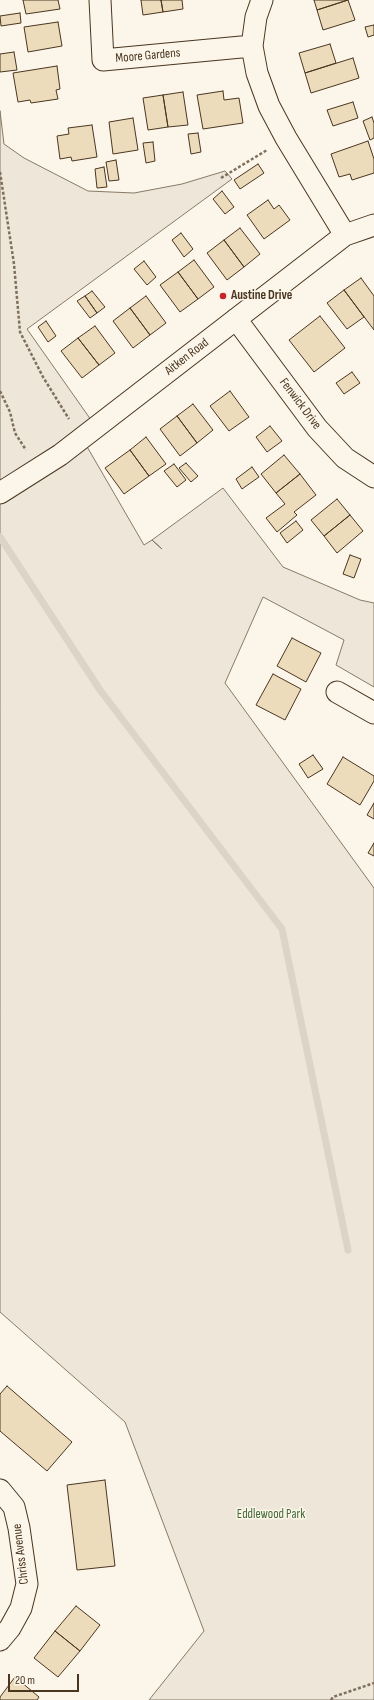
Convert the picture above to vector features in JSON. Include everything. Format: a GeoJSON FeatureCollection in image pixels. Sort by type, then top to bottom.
{"type":"FeatureCollection","features":[{"type":"Feature","properties":{"kind":"street","name":"Moore Gardens"},"geometry":{"type":"LineString","coordinates":[[100,0],[103,60],[252,46]]}},
{"type":"Feature","properties":{"kind":"street"},"geometry":{"type":"LineString","coordinates":[[262,0],[256,17],[252,46],[260,80],[269,106],[286,138],[345,235]]}},
{"type":"Feature","properties":{"kind":"street","name":"Aitken Road"},"geometry":{"type":"LineString","coordinates":[[0,493],[60,455],[345,235],[374,224]]}},
{"type":"Feature","properties":{"kind":"street","name":"Fenwick Drive"},"geometry":{"type":"LineString","coordinates":[[236,319],[317,428],[345,458],[374,477]]}},
{"type":"Feature","properties":{"kind":"street"},"geometry":{"type":"LineString","coordinates":[[337,692],[374,713]]}},
{"type":"Feature","properties":{"kind":"street","name":"Chriss Avenue"},"geometry":{"type":"LineString","coordinates":[[0,1490],[14,1507],[20,1528],[27,1584],[21,1608],[10,1628],[0,1640]]}},
{"type":"Feature","properties":{"kind":"path"},"geometry":{"type":"LineString","coordinates":[[221,178],[286,138]]}},
{"type":"Feature","properties":{"kind":"path"},"geometry":{"type":"LineString","coordinates":[[0,172],[14,264],[20,332],[43,377],[82,438]]}},
{"type":"Feature","properties":{"kind":"path"},"geometry":{"type":"LineString","coordinates":[[0,391],[10,412],[15,433],[24,446],[35,471]]}},
{"type":"Feature","properties":{"kind":"path"},"geometry":{"type":"LineString","coordinates":[[331,1700],[333,1697],[374,1683]]}},
{"type":"Feature","properties":{"kind":"green space","name":"Eddlewood Park"},"geometry":{"type":"Polygon","coordinates":[[[0,111],[4,144],[24,158],[88,191],[134,193],[182,184],[225,171],[232,179],[27,329],[96,427],[82,438],[144,545],[223,488],[283,567],[360,600],[374,603],[374,687],[336,665],[344,640],[263,597],[225,683],[374,888],[374,1700],[149,1700],[204,1631],[125,1422],[0,1312],[0,111]]]}},
{"type":"Feature","properties":{"kind":"building"},"geometry":{"type":"Polygon","coordinates":[[[23,0],[58,0],[60,9],[26,14],[23,0]]]}},
{"type":"Feature","properties":{"kind":"building"},"geometry":{"type":"Polygon","coordinates":[[[141,0],[161,0],[163,12],[143,15],[141,0]]]}},
{"type":"Feature","properties":{"kind":"building"},"geometry":{"type":"Polygon","coordinates":[[[161,0],[182,0],[183,9],[163,12],[161,0]]]}},
{"type":"Feature","properties":{"kind":"building"},"geometry":{"type":"Polygon","coordinates":[[[314,0],[348,0],[317,10],[314,0]]]}},
{"type":"Feature","properties":{"kind":"building"},"geometry":{"type":"Polygon","coordinates":[[[348,0],[355,20],[323,30],[317,10],[348,0]]]}},
{"type":"Feature","properties":{"kind":"building"},"geometry":{"type":"Polygon","coordinates":[[[20,13],[21,23],[1,26],[0,16],[20,13]]]}},
{"type":"Feature","properties":{"kind":"building"},"geometry":{"type":"Polygon","coordinates":[[[58,22],[62,46],[28,52],[24,27],[58,22]]]}},
{"type":"Feature","properties":{"kind":"building"},"geometry":{"type":"Polygon","coordinates":[[[374,25],[374,35],[368,37],[365,27],[374,25]]]}},
{"type":"Feature","properties":{"kind":"building"},"geometry":{"type":"Polygon","coordinates":[[[330,44],[336,63],[305,73],[299,53],[330,44]]]}},
{"type":"Feature","properties":{"kind":"building"},"geometry":{"type":"Polygon","coordinates":[[[14,52],[17,70],[0,72],[0,54],[14,52]]]}},
{"type":"Feature","properties":{"kind":"building"},"geometry":{"type":"Polygon","coordinates":[[[353,58],[359,78],[311,93],[305,73],[353,58]]]}},
{"type":"Feature","properties":{"kind":"building"},"geometry":{"type":"Polygon","coordinates":[[[57,66],[60,89],[56,90],[58,99],[31,103],[30,100],[18,102],[13,73],[57,66]]]}},
{"type":"Feature","properties":{"kind":"building"},"geometry":{"type":"Polygon","coordinates":[[[223,91],[224,100],[239,98],[243,123],[203,129],[197,95],[223,91]]]}},
{"type":"Feature","properties":{"kind":"building"},"geometry":{"type":"Polygon","coordinates":[[[183,92],[188,125],[168,127],[163,95],[183,92]]]}},
{"type":"Feature","properties":{"kind":"building"},"geometry":{"type":"Polygon","coordinates":[[[163,95],[168,127],[148,130],[143,98],[163,95]]]}},
{"type":"Feature","properties":{"kind":"building"},"geometry":{"type":"Polygon","coordinates":[[[353,102],[358,118],[333,126],[327,110],[353,102]]]}},
{"type":"Feature","properties":{"kind":"building"},"geometry":{"type":"Polygon","coordinates":[[[372,117],[374,123],[374,138],[370,140],[363,121],[372,117]]]}},
{"type":"Feature","properties":{"kind":"building"},"geometry":{"type":"Polygon","coordinates":[[[133,118],[138,150],[113,154],[109,122],[133,118]]]}},
{"type":"Feature","properties":{"kind":"building"},"geometry":{"type":"Polygon","coordinates":[[[92,125],[97,157],[72,161],[71,157],[60,159],[57,136],[69,134],[68,128],[92,125]]]}},
{"type":"Feature","properties":{"kind":"building"},"geometry":{"type":"Polygon","coordinates":[[[198,133],[201,152],[191,154],[188,134],[198,133]]]}},
{"type":"Feature","properties":{"kind":"building"},"geometry":{"type":"Polygon","coordinates":[[[368,141],[374,159],[374,173],[352,180],[350,174],[339,177],[331,154],[368,141]]]}},
{"type":"Feature","properties":{"kind":"building"},"geometry":{"type":"Polygon","coordinates":[[[153,142],[155,161],[146,163],[143,143],[153,142]]]}},
{"type":"Feature","properties":{"kind":"building"},"geometry":{"type":"Polygon","coordinates":[[[116,160],[119,180],[109,181],[106,162],[116,160]]]}},
{"type":"Feature","properties":{"kind":"building"},"geometry":{"type":"Polygon","coordinates":[[[258,164],[264,173],[240,189],[234,180],[258,164]]]}},
{"type":"Feature","properties":{"kind":"building"},"geometry":{"type":"Polygon","coordinates":[[[104,167],[107,187],[97,188],[95,169],[104,167]]]}},
{"type":"Feature","properties":{"kind":"building"},"geometry":{"type":"Polygon","coordinates":[[[222,191],[234,207],[225,214],[213,199],[222,191]]]}},
{"type":"Feature","properties":{"kind":"building"},"geometry":{"type":"Polygon","coordinates":[[[268,200],[274,209],[279,205],[290,220],[264,239],[247,215],[268,200]]]}},
{"type":"Feature","properties":{"kind":"building"},"geometry":{"type":"Polygon","coordinates":[[[240,228],[260,254],[244,267],[224,240],[240,228]]]}},
{"type":"Feature","properties":{"kind":"building"},"geometry":{"type":"Polygon","coordinates":[[[181,233],[193,249],[184,257],[172,240],[181,233]]]}},
{"type":"Feature","properties":{"kind":"building"},"geometry":{"type":"Polygon","coordinates":[[[224,240],[244,267],[227,280],[207,253],[224,240]]]}},
{"type":"Feature","properties":{"kind":"building"},"geometry":{"type":"Polygon","coordinates":[[[194,260],[214,287],[198,299],[178,272],[194,260]]]}},
{"type":"Feature","properties":{"kind":"building"},"geometry":{"type":"Polygon","coordinates":[[[144,261],[156,277],[147,285],[134,269],[144,261]]]}},
{"type":"Feature","properties":{"kind":"building"},"geometry":{"type":"Polygon","coordinates":[[[178,272],[198,299],[180,312],[160,285],[178,272]]]}},
{"type":"Feature","properties":{"kind":"building"},"geometry":{"type":"Polygon","coordinates":[[[361,278],[374,296],[374,330],[344,290],[361,278]]]}},
{"type":"Feature","properties":{"kind":"building"},"geometry":{"type":"Polygon","coordinates":[[[344,290],[364,317],[347,329],[327,303],[344,290]]]}},
{"type":"Feature","properties":{"kind":"building"},"geometry":{"type":"Polygon","coordinates":[[[92,291],[105,307],[97,313],[85,296],[92,291]]]}},
{"type":"Feature","properties":{"kind":"building"},"geometry":{"type":"Polygon","coordinates":[[[85,296],[97,313],[90,318],[77,301],[85,296]]]}},
{"type":"Feature","properties":{"kind":"building"},"geometry":{"type":"Polygon","coordinates":[[[146,296],[166,323],[150,335],[130,308],[146,296]]]}},
{"type":"Feature","properties":{"kind":"building"},"geometry":{"type":"Polygon","coordinates":[[[130,308],[150,335],[133,348],[113,321],[130,308]]]}},
{"type":"Feature","properties":{"kind":"building"},"geometry":{"type":"Polygon","coordinates":[[[320,316],[345,348],[314,372],[289,340],[320,316]]]}},
{"type":"Feature","properties":{"kind":"building"},"geometry":{"type":"Polygon","coordinates":[[[46,321],[56,336],[48,342],[38,327],[46,321]]]}},
{"type":"Feature","properties":{"kind":"building"},"geometry":{"type":"Polygon","coordinates":[[[95,326],[115,353],[99,365],[78,338],[95,326]]]}},
{"type":"Feature","properties":{"kind":"building"},"geometry":{"type":"Polygon","coordinates":[[[78,338],[99,365],[82,378],[61,351],[78,338]]]}},
{"type":"Feature","properties":{"kind":"building"},"geometry":{"type":"Polygon","coordinates":[[[352,372],[360,383],[344,394],[336,383],[352,372]]]}},
{"type":"Feature","properties":{"kind":"building"},"geometry":{"type":"Polygon","coordinates":[[[230,391],[249,417],[229,431],[210,406],[230,391]]]}},
{"type":"Feature","properties":{"kind":"building"},"geometry":{"type":"Polygon","coordinates":[[[193,404],[213,430],[197,443],[177,416],[193,404]]]}},
{"type":"Feature","properties":{"kind":"building"},"geometry":{"type":"Polygon","coordinates":[[[177,416],[197,443],[180,456],[160,429],[177,416]]]}},
{"type":"Feature","properties":{"kind":"building"},"geometry":{"type":"Polygon","coordinates":[[[270,426],[282,441],[267,452],[256,437],[270,426]]]}},
{"type":"Feature","properties":{"kind":"building"},"geometry":{"type":"Polygon","coordinates":[[[146,437],[166,464],[149,476],[130,450],[146,437]]]}},
{"type":"Feature","properties":{"kind":"building"},"geometry":{"type":"Polygon","coordinates":[[[130,450],[149,476],[124,494],[105,468],[130,450]]]}},
{"type":"Feature","properties":{"kind":"building"},"geometry":{"type":"Polygon","coordinates":[[[284,455],[300,474],[276,493],[261,474],[284,455]]]}},
{"type":"Feature","properties":{"kind":"building"},"geometry":{"type":"Polygon","coordinates":[[[186,463],[198,476],[191,482],[179,468],[186,463]]]}},
{"type":"Feature","properties":{"kind":"building"},"geometry":{"type":"Polygon","coordinates":[[[174,464],[186,480],[177,487],[164,471],[174,464]]]}},
{"type":"Feature","properties":{"kind":"building"},"geometry":{"type":"Polygon","coordinates":[[[252,467],[259,477],[242,489],[236,479],[252,467]]]}},
{"type":"Feature","properties":{"kind":"building"},"geometry":{"type":"Polygon","coordinates":[[[300,474],[316,495],[294,512],[297,515],[277,532],[266,518],[285,504],[276,493],[300,474]]]}},
{"type":"Feature","properties":{"kind":"building"},"geometry":{"type":"Polygon","coordinates":[[[337,499],[350,515],[324,536],[311,520],[337,499]]]}},
{"type":"Feature","properties":{"kind":"building"},"geometry":{"type":"Polygon","coordinates":[[[350,515],[363,531],[337,553],[324,536],[350,515]]]}},
{"type":"Feature","properties":{"kind":"building"},"geometry":{"type":"Polygon","coordinates":[[[296,521],[303,530],[287,543],[280,533],[296,521]]]}},
{"type":"Feature","properties":{"kind":"building"},"geometry":{"type":"Polygon","coordinates":[[[350,555],[361,559],[354,578],[343,574],[350,555]]]}},
{"type":"Feature","properties":{"kind":"building"},"geometry":{"type":"Polygon","coordinates":[[[292,638],[321,653],[306,682],[277,666],[292,638]]]}},
{"type":"Feature","properties":{"kind":"building"},"geometry":{"type":"Polygon","coordinates":[[[273,674],[301,689],[285,720],[256,705],[273,674]]]}},
{"type":"Feature","properties":{"kind":"building"},"geometry":{"type":"Polygon","coordinates":[[[313,755],[323,769],[308,778],[299,764],[313,755]]]}},
{"type":"Feature","properties":{"kind":"building"},"geometry":{"type":"Polygon","coordinates":[[[343,757],[374,776],[374,781],[360,805],[327,784],[343,757]]]}},
{"type":"Feature","properties":{"kind":"building"},"geometry":{"type":"Polygon","coordinates":[[[374,803],[374,819],[367,815],[374,803]]]}},
{"type":"Feature","properties":{"kind":"building"},"geometry":{"type":"Polygon","coordinates":[[[374,843],[374,856],[368,853],[374,843]]]}},
{"type":"Feature","properties":{"kind":"building"},"geometry":{"type":"Polygon","coordinates":[[[7,1386],[72,1442],[47,1471],[0,1431],[0,1394],[7,1386]]]}},
{"type":"Feature","properties":{"kind":"building"},"geometry":{"type":"Polygon","coordinates":[[[105,1480],[115,1566],[77,1570],[67,1485],[105,1480]]]}},
{"type":"Feature","properties":{"kind":"building"},"geometry":{"type":"Polygon","coordinates":[[[76,1606],[100,1625],[80,1651],[55,1631],[76,1606]]]}},
{"type":"Feature","properties":{"kind":"building"},"geometry":{"type":"Polygon","coordinates":[[[55,1631],[80,1651],[58,1677],[34,1658],[55,1631]]]}},
{"type":"Feature","properties":{"kind":"building"},"geometry":{"type":"Polygon","coordinates":[[[15,1677],[39,1697],[37,1700],[0,1700],[0,1697],[15,1677]]]}},
{"type":"Feature","properties":{"kind":"waterway"},"geometry":{"type":"LineString","coordinates":[[0,537],[100,690],[282,929],[348,1250]]}},
{"type":"Feature","properties":{"kind":"place","name":"Austine Drive"},"geometry":{"type":"Point","coordinates":[223,296]}}]}
